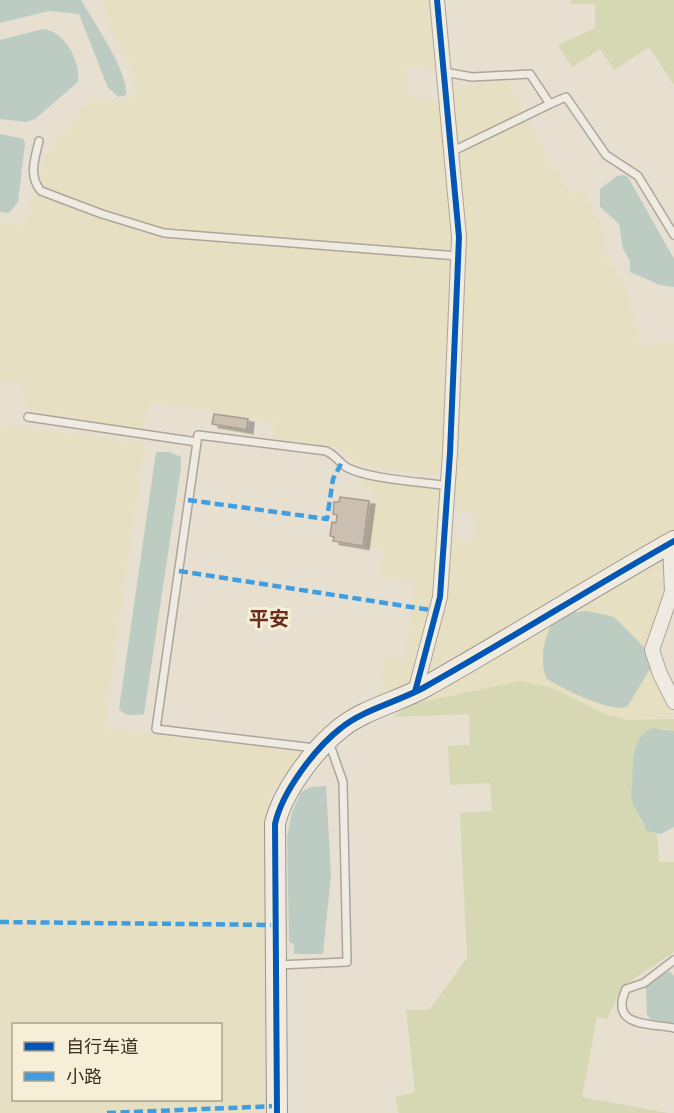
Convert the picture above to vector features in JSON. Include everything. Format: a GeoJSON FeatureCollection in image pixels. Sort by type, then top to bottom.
{"type":"FeatureCollection","features":[{"type":"Feature","properties":{"kind":"street"},"geometry":{"type":"LineString","coordinates":[[415,692],[440,597],[448,486],[458,256],[437,0]]}},
{"type":"Feature","properties":{"kind":"street"},"geometry":{"type":"LineString","coordinates":[[277,1113],[274,824],[284,796],[325,745],[346,724],[415,692],[672,542]]}},
{"type":"Feature","properties":{"kind":"street"},"geometry":{"type":"LineString","coordinates":[[672,542],[672,592],[652,650],[660,674],[674,702]]}},
{"type":"Feature","properties":{"kind":"lane"},"geometry":{"type":"LineString","coordinates":[[444,72],[472,77],[530,74],[550,104]]}},
{"type":"Feature","properties":{"kind":"lane"},"geometry":{"type":"LineString","coordinates":[[451,152],[566,97],[606,156],[638,176],[674,235]]}},
{"type":"Feature","properties":{"kind":"lane"},"geometry":{"type":"LineString","coordinates":[[39,141],[33,171],[34,182],[41,191],[156,231],[458,256]]}},
{"type":"Feature","properties":{"kind":"lane"},"geometry":{"type":"LineString","coordinates":[[27,417],[197,442]]}},
{"type":"Feature","properties":{"kind":"lane"},"geometry":{"type":"LineString","coordinates":[[275,965],[347,962],[343,782],[325,745],[156,729],[198,435],[326,451],[336,455],[347,468],[448,486]]}},
{"type":"Feature","properties":{"kind":"lane"},"geometry":{"type":"LineString","coordinates":[[674,960],[644,982],[626,989],[620,1009],[623,1016],[630,1020],[674,1028]]}},
{"type":"Feature","properties":{"kind":"shaded area"},"geometry":{"type":"Polygon","coordinates":[[[0,0],[81,0],[116,60],[122,73],[126,95],[119,97],[108,88],[79,14],[49,11],[0,23],[0,0]]]}},
{"type":"Feature","properties":{"kind":"shaded area"},"geometry":{"type":"Polygon","coordinates":[[[102,0],[434,0],[436,69],[407,67],[408,95],[441,102],[455,246],[443,474],[414,474],[354,464],[339,448],[272,437],[274,422],[150,402],[142,430],[28,410],[23,398],[23,382],[0,381],[0,222],[24,225],[45,157],[89,100],[126,101],[135,91],[130,65],[110,26],[102,0]]]}},
{"type":"Feature","properties":{"kind":"shaded area"},"geometry":{"type":"Polygon","coordinates":[[[43,29],[58,35],[70,48],[77,65],[78,82],[35,119],[26,122],[0,119],[0,40],[43,29]]]}},
{"type":"Feature","properties":{"kind":"shaded area"},"geometry":{"type":"Polygon","coordinates":[[[506,77],[533,133],[571,194],[580,188],[606,231],[604,253],[626,290],[641,344],[674,341],[674,529],[429,676],[425,666],[446,604],[451,539],[472,542],[476,514],[451,509],[464,243],[451,88],[506,77]]]}},
{"type":"Feature","properties":{"kind":"shaded area"},"geometry":{"type":"Polygon","coordinates":[[[0,134],[24,139],[25,144],[18,202],[9,213],[0,212],[0,134]]]}},
{"type":"Feature","properties":{"kind":"shaded area"},"geometry":{"type":"Polygon","coordinates":[[[617,176],[628,177],[674,259],[674,287],[660,285],[630,272],[630,261],[623,249],[619,224],[600,207],[600,189],[617,176]]]}},
{"type":"Feature","properties":{"kind":"shaded area"},"geometry":{"type":"Polygon","coordinates":[[[0,424],[145,443],[105,718],[109,729],[299,752],[307,759],[283,777],[269,799],[267,842],[269,1113],[0,1113],[0,424]]]}},
{"type":"Feature","properties":{"kind":"shaded area"},"geometry":{"type":"Polygon","coordinates":[[[156,452],[170,452],[181,457],[181,467],[144,714],[130,715],[119,709],[156,452]]]}},
{"type":"Feature","properties":{"kind":"shaded area"},"geometry":{"type":"Polygon","coordinates":[[[362,479],[443,490],[436,598],[412,686],[378,702],[385,657],[404,659],[415,582],[381,577],[385,549],[366,546],[374,490],[361,487],[362,479]]]}},
{"type":"Feature","properties":{"kind":"shaded area"},"geometry":{"type":"Polygon","coordinates":[[[666,552],[668,588],[650,638],[660,682],[673,709],[673,718],[629,720],[607,715],[550,687],[463,695],[426,702],[422,695],[666,552]]]}},
{"type":"Feature","properties":{"kind":"shaded area"},"geometry":{"type":"Polygon","coordinates":[[[588,611],[614,617],[648,651],[650,669],[627,707],[619,708],[598,703],[546,678],[543,664],[544,650],[553,623],[564,615],[588,611]]]}},
{"type":"Feature","properties":{"kind":"shaded area"},"geometry":{"type":"Polygon","coordinates":[[[653,728],[674,731],[674,827],[661,834],[647,831],[632,802],[631,794],[636,748],[639,740],[653,728]]]}},
{"type":"Feature","properties":{"kind":"shaded area"},"geometry":{"type":"Polygon","coordinates":[[[326,786],[331,875],[323,954],[294,954],[294,944],[289,942],[287,837],[292,812],[301,792],[311,787],[326,786]]]}},
{"type":"Feature","properties":{"kind":"shaded area"},"geometry":{"type":"Polygon","coordinates":[[[670,971],[674,976],[674,1023],[650,1019],[647,1014],[646,988],[655,977],[670,971]]]}},
{"type":"Feature","properties":{"kind":"green space"},"geometry":{"type":"Polygon","coordinates":[[[571,0],[674,0],[674,85],[649,47],[614,70],[600,49],[572,67],[558,45],[595,28],[595,4],[571,4],[571,0]]]}},
{"type":"Feature","properties":{"kind":"green space"},"geometry":{"type":"Polygon","coordinates":[[[520,681],[550,687],[607,715],[629,720],[674,719],[674,731],[660,728],[631,794],[642,824],[646,829],[657,834],[659,862],[674,862],[674,952],[623,986],[607,1019],[597,1017],[582,1097],[668,1113],[399,1113],[395,1097],[415,1092],[406,1010],[429,1010],[467,958],[460,813],[492,811],[490,783],[450,785],[448,746],[470,745],[469,714],[394,717],[408,705],[520,681]]]}},
{"type":"Feature","properties":{"kind":"building"},"geometry":{"type":"Polygon","coordinates":[[[214,414],[248,419],[247,430],[212,424],[214,414]]]}},
{"type":"Feature","properties":{"kind":"building"},"geometry":{"type":"Polygon","coordinates":[[[340,497],[369,501],[363,546],[333,541],[334,537],[330,536],[332,522],[336,523],[337,515],[333,514],[334,502],[339,502],[340,497]]]}},
{"type":"Feature","properties":{"kind":"marked path"},"geometry":{"type":"LineString","coordinates":[[188,500],[327,519],[333,479],[342,462]]}},
{"type":"Feature","properties":{"kind":"marked path"},"geometry":{"type":"LineString","coordinates":[[179,571],[437,611]]}},
{"type":"Feature","properties":{"kind":"marked path"},"geometry":{"type":"LineString","coordinates":[[0,922],[274,925]]}},
{"type":"Feature","properties":{"kind":"marked path"},"geometry":{"type":"LineString","coordinates":[[107,1113],[277,1106]]}},
{"type":"Feature","properties":{"kind":"cycle path"},"geometry":{"type":"LineString","coordinates":[[415,692],[440,597],[450,453],[459,237],[437,0]]}},
{"type":"Feature","properties":{"kind":"cycle path"},"geometry":{"type":"LineString","coordinates":[[277,1113],[275,824],[285,798],[301,772],[321,747],[350,722],[423,688],[674,541]]}},
{"type":"Feature","properties":{"kind":"district","name":"平安"},"geometry":{"type":"Point","coordinates":[269,618]}}]}
